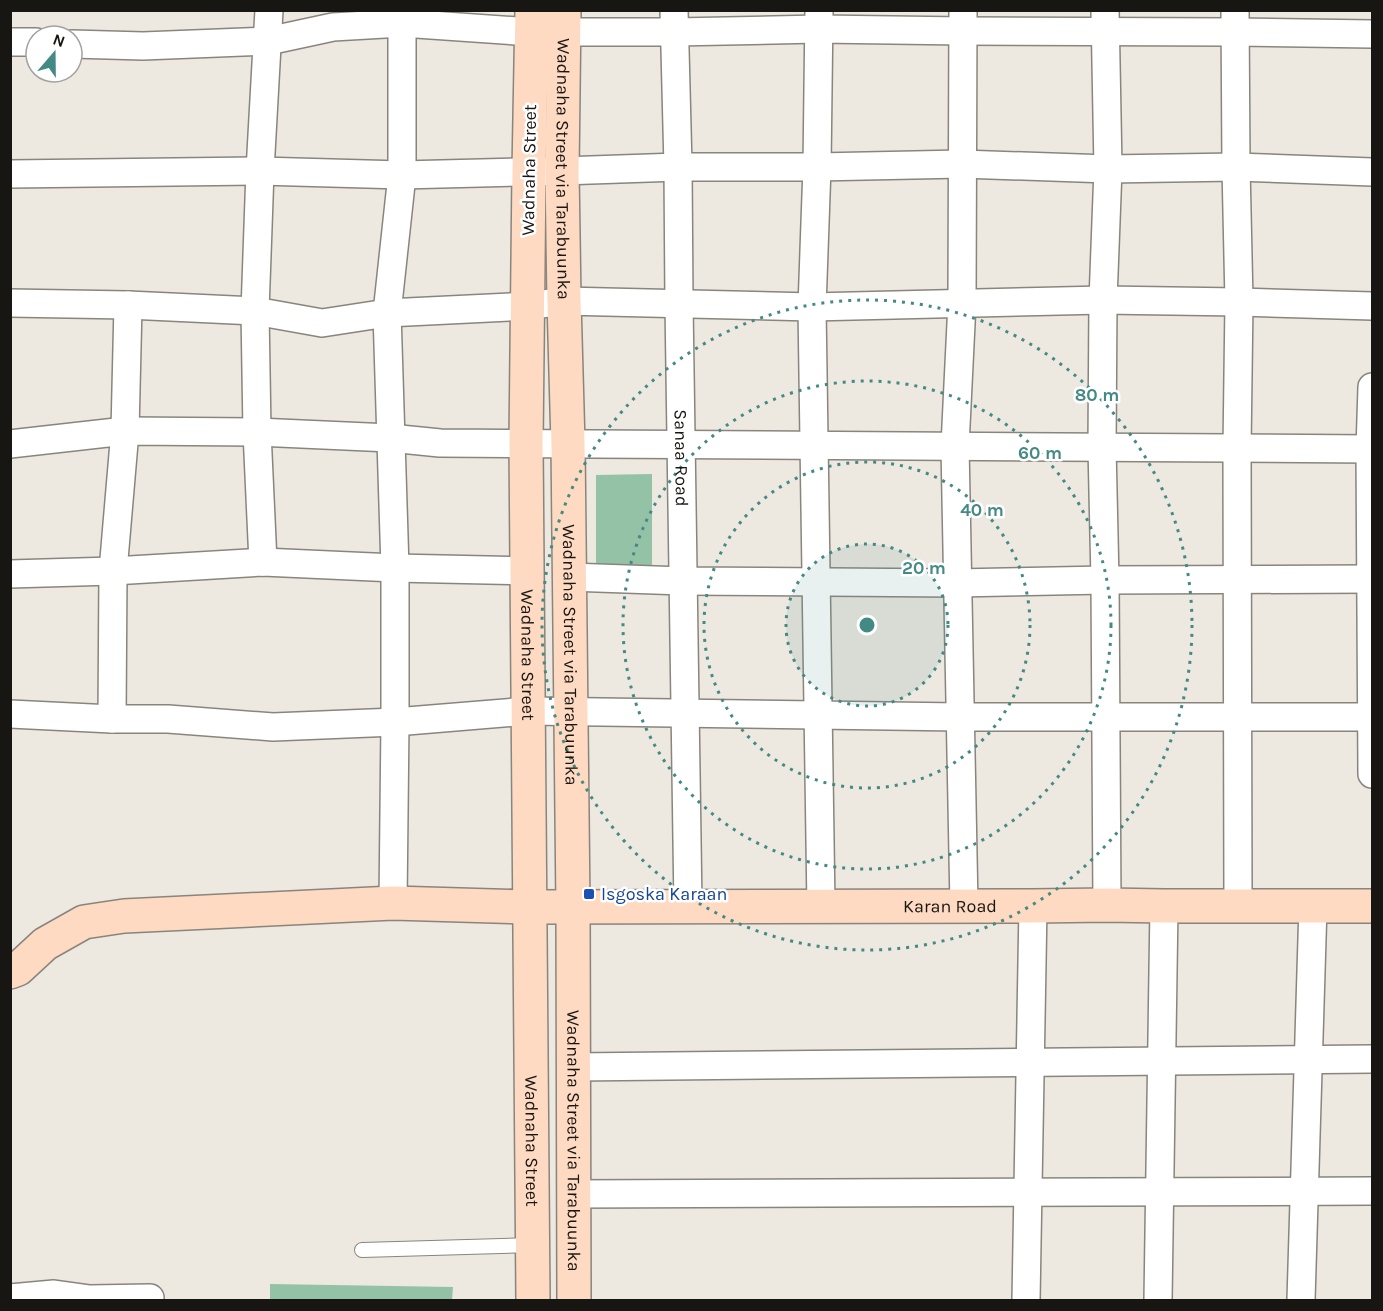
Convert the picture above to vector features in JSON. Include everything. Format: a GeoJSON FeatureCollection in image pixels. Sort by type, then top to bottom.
{"type":"FeatureCollection","features":[{"type":"Feature","properties":{"kind":"main road","name":"Wadnaha Street"},"geometry":{"type":"LineString","coordinates":[[531,21],[526,444],[533,1300]]}},
{"type":"Feature","properties":{"kind":"main road","name":"Wadnaha Street via Tarabuunka"},"geometry":{"type":"LineString","coordinates":[[564,21],[562,171],[568,444],[573,907],[574,1300]]}},
{"type":"Feature","properties":{"kind":"main road","name":"Karan Road"},"geometry":{"type":"LineString","coordinates":[[10,972],[18,969],[45,944],[84,922],[124,916],[393,903],[529,907],[1372,906]]}},
{"type":"Feature","properties":{"kind":"street"},"geometry":{"type":"LineString","coordinates":[[263,562],[257,432],[255,311],[269,10]]}},
{"type":"Feature","properties":{"kind":"street"},"geometry":{"type":"LineString","coordinates":[[393,903],[395,568],[387,313],[402,174],[402,17]]}},
{"type":"Feature","properties":{"kind":"street"},"geometry":{"type":"LineString","coordinates":[[84,44],[143,46],[268,41],[333,27],[402,17],[531,21],[1235,21],[1372,34]]}},
{"type":"Feature","properties":{"kind":"street"},"geometry":{"type":"LineString","coordinates":[[819,20],[812,308],[821,907]]}},
{"type":"Feature","properties":{"kind":"street","name":"Sanaa Road"},"geometry":{"type":"LineString","coordinates":[[674,21],[688,907]]}},
{"type":"Feature","properties":{"kind":"street"},"geometry":{"type":"LineString","coordinates":[[964,21],[962,303],[955,446],[964,906]]}},
{"type":"Feature","properties":{"kind":"street"},"geometry":{"type":"LineString","coordinates":[[1106,21],[1108,169],[1103,300],[1102,447],[1106,580],[1107,905]]}},
{"type":"Feature","properties":{"kind":"street"},"geometry":{"type":"LineString","coordinates":[[1235,21],[1239,302],[1238,906]]}},
{"type":"Feature","properties":{"kind":"street"},"geometry":{"type":"LineString","coordinates":[[10,174],[260,171],[402,174],[678,167],[962,164],[1108,169],[1236,167],[1372,172]]}},
{"type":"Feature","properties":{"kind":"street"},"geometry":{"type":"LineString","coordinates":[[10,303],[128,305],[255,311],[322,322],[387,313],[528,306],[564,301],[812,308],[1103,300],[1372,306]]}},
{"type":"Feature","properties":{"kind":"street"},"geometry":{"type":"LineString","coordinates":[[112,719],[113,571],[125,431],[128,305]]}},
{"type":"Feature","properties":{"kind":"street"},"geometry":{"type":"LineString","coordinates":[[1372,387],[1372,774]]}},
{"type":"Feature","properties":{"kind":"street"},"geometry":{"type":"LineString","coordinates":[[10,444],[125,431],[257,432],[390,438],[440,443],[1371,449]]}},
{"type":"Feature","properties":{"kind":"street"},"geometry":{"type":"LineString","coordinates":[[10,574],[113,571],[263,562],[527,572]]}},
{"type":"Feature","properties":{"kind":"street"},"geometry":{"type":"LineString","coordinates":[[569,577],[683,581],[957,583],[1372,579]]}},
{"type":"Feature","properties":{"kind":"street"},"geometry":{"type":"LineString","coordinates":[[10,714],[168,719],[273,727],[395,722],[528,711],[960,717],[1372,717]]}},
{"type":"Feature","properties":{"kind":"street"},"geometry":{"type":"LineString","coordinates":[[1026,1300],[1033,906]]}},
{"type":"Feature","properties":{"kind":"street"},"geometry":{"type":"LineString","coordinates":[[1158,1300],[1164,906]]}},
{"type":"Feature","properties":{"kind":"street"},"geometry":{"type":"LineString","coordinates":[[1301,1300],[1313,906]]}},
{"type":"Feature","properties":{"kind":"street"},"geometry":{"type":"LineString","coordinates":[[574,1067],[1372,1059]]}},
{"type":"Feature","properties":{"kind":"street"},"geometry":{"type":"LineString","coordinates":[[574,1194],[1372,1191]]}},
{"type":"Feature","properties":{"kind":"street"},"geometry":{"type":"LineString","coordinates":[[10,1298],[54,1294],[90,1299],[150,1298]]}},
{"type":"Feature","properties":{"kind":"lane"},"geometry":{"type":"LineString","coordinates":[[362,1250],[533,1245]]}},
{"type":"Feature","properties":{"kind":"green space"},"geometry":{"type":"Polygon","coordinates":[[[652,474],[652,565],[596,565],[596,475],[652,474]]]}},
{"type":"Feature","properties":{"kind":"green space"},"geometry":{"type":"Polygon","coordinates":[[[270,1284],[453,1287],[452,1300],[270,1300],[270,1284]]]}},
{"type":"Feature","properties":{"kind":"place","name":"Isgoska Karaan"},"geometry":{"type":"Point","coordinates":[589,894]}}]}
